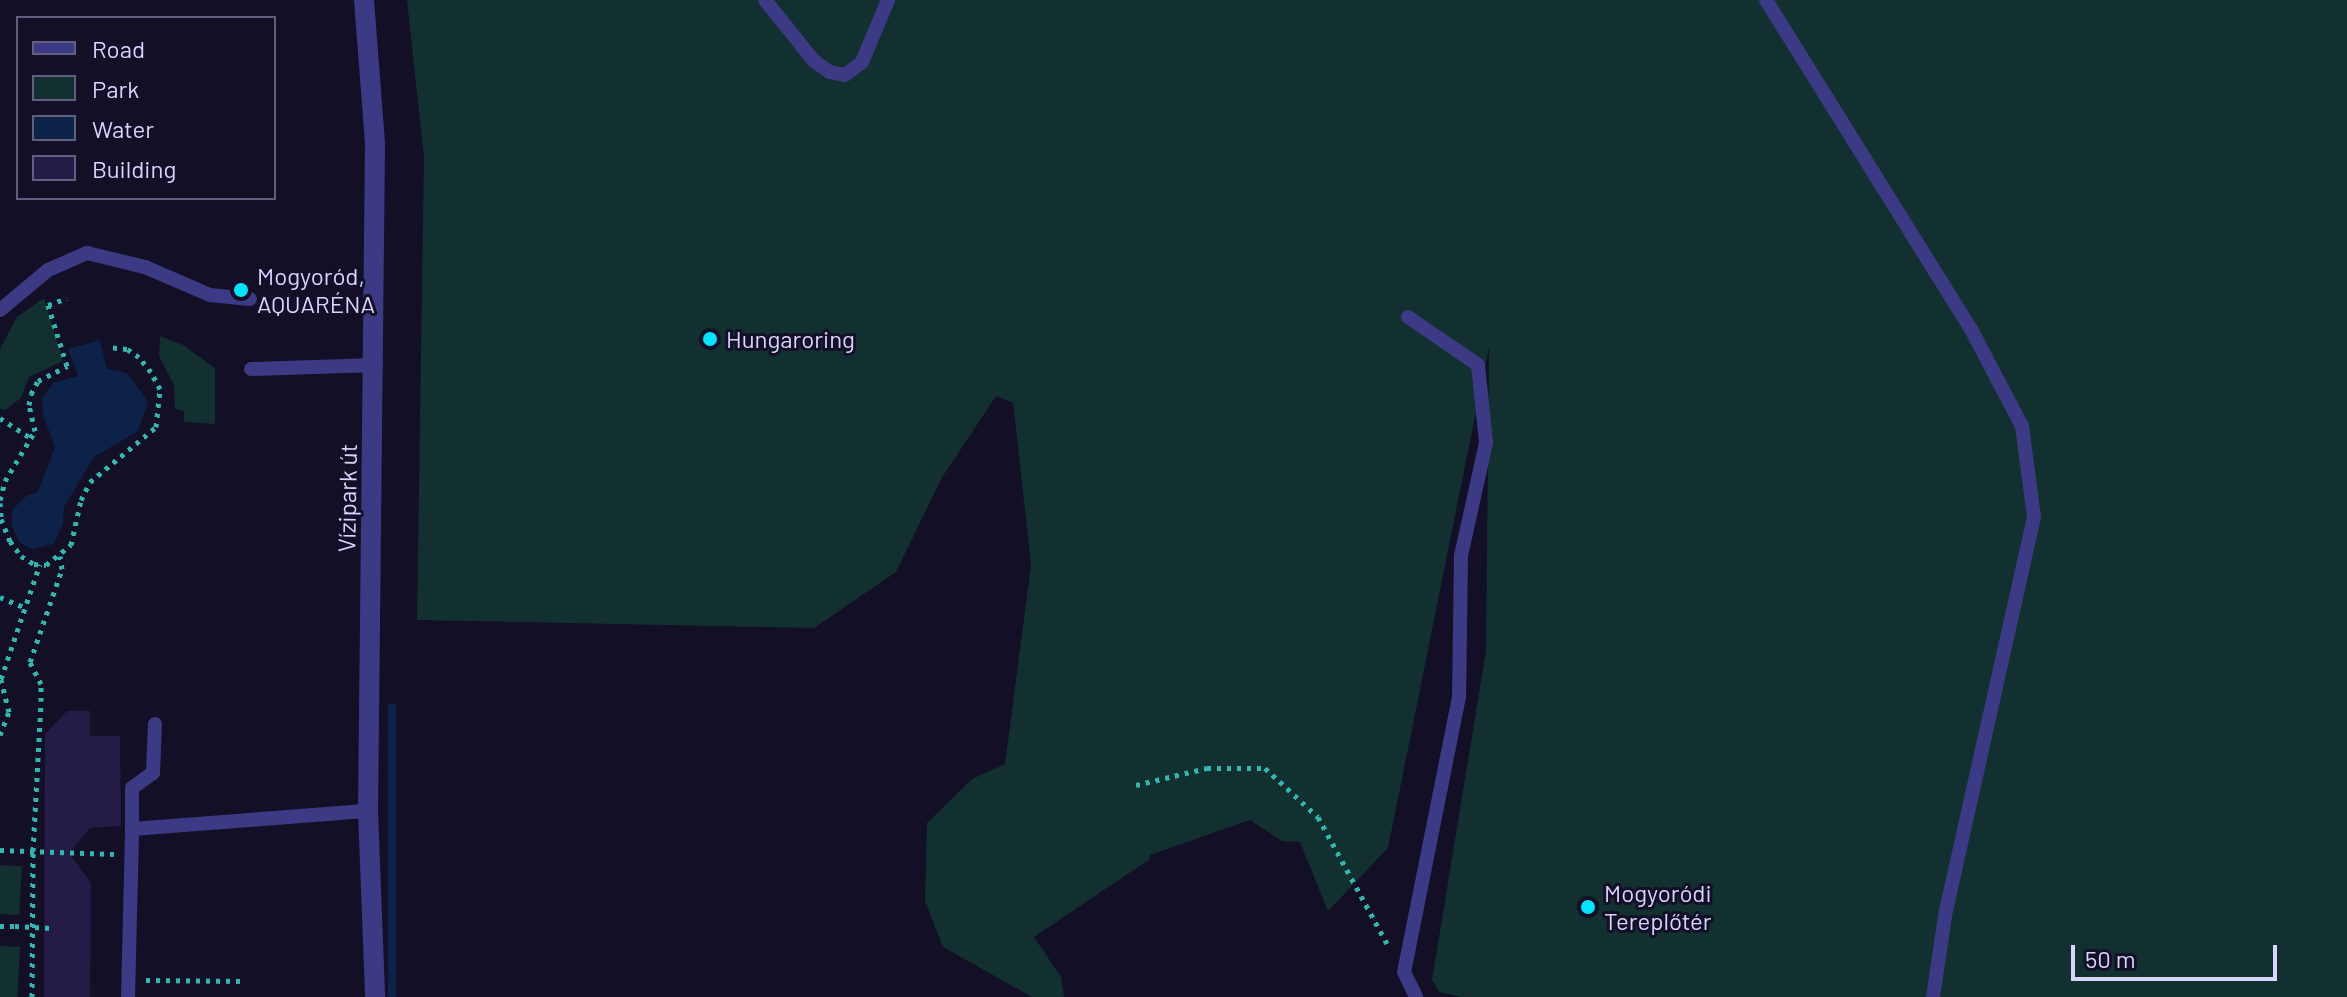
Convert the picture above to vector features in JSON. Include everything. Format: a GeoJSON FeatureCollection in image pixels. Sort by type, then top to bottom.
{"type":"FeatureCollection","features":[{"type":"Feature","properties":{"kind":"street","name":"Vízipark út"},"geometry":{"type":"LineString","coordinates":[[364,0],[375,144],[376,365],[368,811],[375,997]]}},
{"type":"Feature","properties":{"kind":"lane"},"geometry":{"type":"LineString","coordinates":[[765,0],[814,61],[830,72],[845,75],[862,62],[888,0]]}},
{"type":"Feature","properties":{"kind":"lane"},"geometry":{"type":"LineString","coordinates":[[1766,0],[1971,329],[2022,426],[2034,517],[1945,916],[1933,997]]}},
{"type":"Feature","properties":{"kind":"lane"},"geometry":{"type":"LineString","coordinates":[[0,310],[48,270],[87,253],[145,267],[210,295],[250,299]]}},
{"type":"Feature","properties":{"kind":"lane"},"geometry":{"type":"LineString","coordinates":[[1408,317],[1478,365],[1486,443],[1461,556],[1459,697],[1404,972],[1416,997]]}},
{"type":"Feature","properties":{"kind":"lane"},"geometry":{"type":"LineString","coordinates":[[251,369],[376,365]]}},
{"type":"Feature","properties":{"kind":"lane"},"geometry":{"type":"LineString","coordinates":[[128,997],[132,788],[153,773],[155,724]]}},
{"type":"Feature","properties":{"kind":"lane"},"geometry":{"type":"LineString","coordinates":[[132,829],[368,811]]}},
{"type":"Feature","properties":{"kind":"path"},"geometry":{"type":"LineString","coordinates":[[64,300],[48,305],[67,366],[38,381],[31,394],[29,405],[35,431],[5,481],[0,502],[2,531],[21,556],[40,564],[46,565],[71,545],[77,531],[81,500],[90,482],[156,427],[160,389],[151,372],[139,357],[127,349],[108,347]]}},
{"type":"Feature","properties":{"kind":"path"},"geometry":{"type":"LineString","coordinates":[[0,418],[31,438]]}},
{"type":"Feature","properties":{"kind":"path"},"geometry":{"type":"LineString","coordinates":[[32,997],[33,851],[41,684],[30,662],[62,569],[60,556]]}},
{"type":"Feature","properties":{"kind":"path"},"geometry":{"type":"LineString","coordinates":[[0,735],[9,712],[1,679],[40,564]]}},
{"type":"Feature","properties":{"kind":"path"},"geometry":{"type":"LineString","coordinates":[[0,597],[24,607]]}},
{"type":"Feature","properties":{"kind":"path"},"geometry":{"type":"LineString","coordinates":[[1136,785],[1207,768],[1265,768],[1318,817],[1404,972]]}},
{"type":"Feature","properties":{"kind":"path"},"geometry":{"type":"LineString","coordinates":[[0,850],[131,854]]}},
{"type":"Feature","properties":{"kind":"path"},"geometry":{"type":"LineString","coordinates":[[0,926],[51,928]]}},
{"type":"Feature","properties":{"kind":"path"},"geometry":{"type":"LineString","coordinates":[[155,980],[244,981]]}},
{"type":"Feature","properties":{"kind":"green space"},"geometry":{"type":"Polygon","coordinates":[[[407,0],[2347,0],[2347,997],[1461,997],[1439,992],[1432,980],[1486,651],[1489,347],[1388,848],[1328,911],[1300,842],[1282,841],[1250,820],[1150,855],[1150,859],[1034,937],[1061,977],[1064,997],[1032,997],[943,947],[925,901],[927,823],[972,779],[1005,764],[1031,565],[1013,403],[996,396],[941,479],[896,572],[814,628],[417,620],[424,157],[407,0]]]}},
{"type":"Feature","properties":{"kind":"green space"},"geometry":{"type":"Polygon","coordinates":[[[44,298],[63,361],[29,377],[21,398],[5,410],[0,409],[0,349],[17,317],[44,298]]]}},
{"type":"Feature","properties":{"kind":"green space"},"geometry":{"type":"Polygon","coordinates":[[[160,336],[183,345],[215,368],[215,424],[184,422],[184,411],[175,409],[174,385],[159,356],[160,336]]]}},
{"type":"Feature","properties":{"kind":"green space"},"geometry":{"type":"Polygon","coordinates":[[[0,865],[22,866],[19,915],[0,914],[0,865]]]}},
{"type":"Feature","properties":{"kind":"green space"},"geometry":{"type":"Polygon","coordinates":[[[0,946],[20,947],[17,997],[0,997],[0,946]]]}},
{"type":"Feature","properties":{"kind":"water"},"geometry":{"type":"Polygon","coordinates":[[[100,340],[107,369],[127,373],[148,402],[138,431],[94,457],[64,507],[63,524],[54,544],[32,549],[19,542],[11,524],[13,509],[26,496],[38,492],[55,447],[43,415],[42,399],[53,383],[78,376],[68,349],[100,340]]]}},
{"type":"Feature","properties":{"kind":"building"},"geometry":{"type":"Polygon","coordinates":[[[67,711],[90,711],[90,736],[120,736],[121,826],[90,828],[69,853],[91,883],[90,997],[44,997],[45,734],[67,711]]]}},
{"type":"Feature","properties":{"kind":"waterway"},"geometry":{"type":"LineString","coordinates":[[392,707],[392,997]]}},
{"type":"Feature","properties":{"kind":"place","name":"Mogyoród, AQUARÉNA"},"geometry":{"type":"Point","coordinates":[241,290]}},
{"type":"Feature","properties":{"kind":"place","name":"Hungaroring"},"geometry":{"type":"Point","coordinates":[710,339]}},
{"type":"Feature","properties":{"kind":"place","name":"Mogyoródi Tereplőtér"},"geometry":{"type":"Point","coordinates":[1588,907]}}]}
